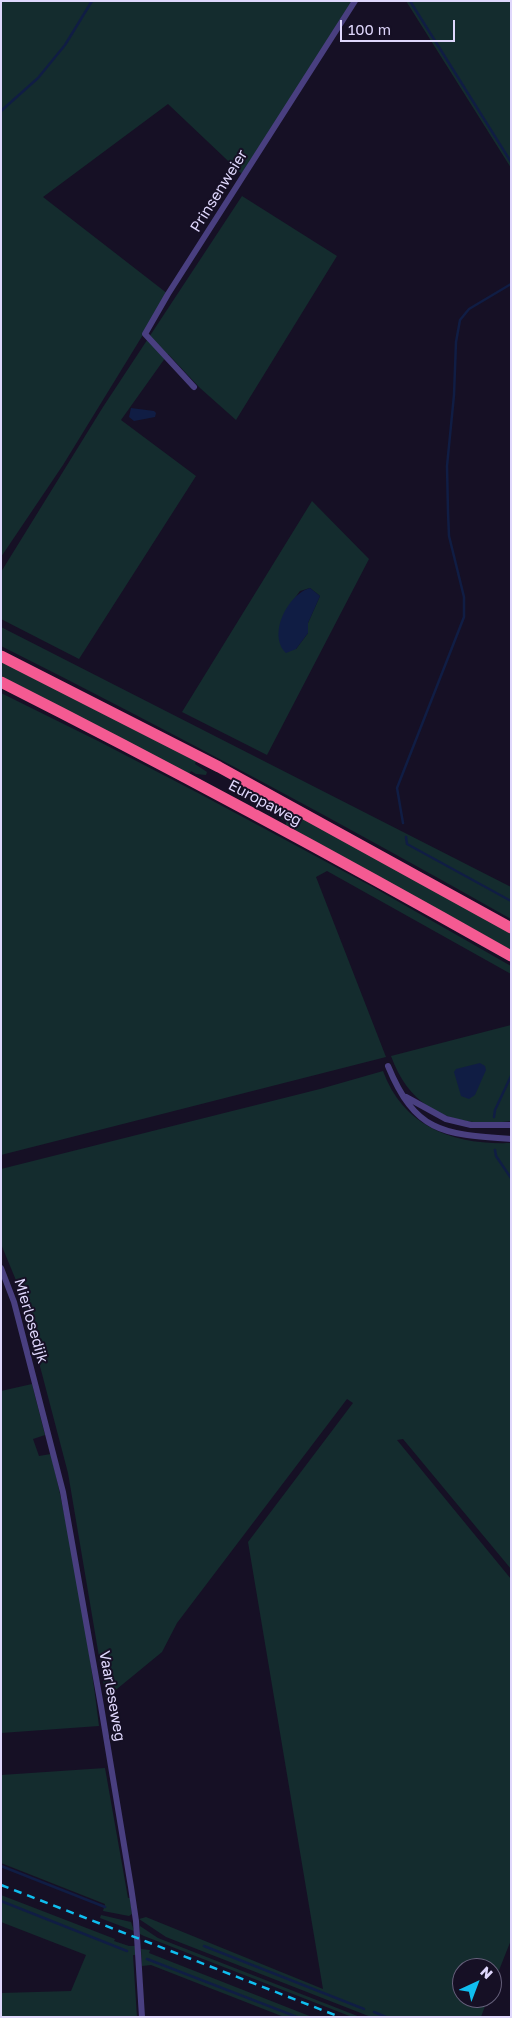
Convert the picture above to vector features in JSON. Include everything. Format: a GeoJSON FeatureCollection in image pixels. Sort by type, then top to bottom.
{"type":"FeatureCollection","features":[{"type":"Feature","properties":{"kind":"highway","name":"Europaweg"},"geometry":{"type":"LineString","coordinates":[[1,656],[219,767],[511,928]]}},
{"type":"Feature","properties":{"kind":"highway","name":"Europaweg"},"geometry":{"type":"LineString","coordinates":[[1,682],[306,842],[511,956]]}},
{"type":"Feature","properties":{"kind":"street","name":"Prinsenweier"},"geometry":{"type":"LineString","coordinates":[[194,387],[145,334],[168,294],[354,1]]}},
{"type":"Feature","properties":{"kind":"street"},"geometry":{"type":"LineString","coordinates":[[388,1066],[414,1112],[440,1130],[464,1136],[511,1139]]}},
{"type":"Feature","properties":{"kind":"street"},"geometry":{"type":"LineString","coordinates":[[403,1095],[446,1119],[471,1125],[511,1126]]}},
{"type":"Feature","properties":{"kind":"street","name":"Mierlosedijk"},"geometry":{"type":"LineString","coordinates":[[1,1268],[14,1302],[35,1382]]}},
{"type":"Feature","properties":{"kind":"street","name":"Vaarleseweg"},"geometry":{"type":"LineString","coordinates":[[35,1382],[63,1492],[102,1706],[136,1921],[142,2017]]}},
{"type":"Feature","properties":{"kind":"green space"},"geometry":{"type":"Polygon","coordinates":[[[1,1],[355,1],[244,176],[168,104],[43,197],[168,294],[63,465],[1,557],[1,1]]]}},
{"type":"Feature","properties":{"kind":"green space"},"geometry":{"type":"Polygon","coordinates":[[[406,1],[511,1],[511,168],[406,1]]]}},
{"type":"Feature","properties":{"kind":"green space"},"geometry":{"type":"Polygon","coordinates":[[[242,196],[337,256],[236,420],[200,388],[168,354],[121,420],[196,476],[79,659],[1,619],[1,572],[103,407],[242,196]]]}},
{"type":"Feature","properties":{"kind":"green space"},"geometry":{"type":"Polygon","coordinates":[[[312,501],[369,559],[267,755],[182,712],[312,501]],[[310,588],[300,591],[286,610],[296,649],[308,633],[308,623],[320,596],[310,588]]]}},
{"type":"Feature","properties":{"kind":"green space"},"geometry":{"type":"Polygon","coordinates":[[[1,627],[511,887],[511,919],[258,780],[1,646],[1,627]]]}},
{"type":"Feature","properties":{"kind":"green space"},"geometry":{"type":"Polygon","coordinates":[[[1,660],[196,761],[195,764],[207,772],[206,775],[196,774],[191,771],[189,774],[1,677],[1,660]]]}},
{"type":"Feature","properties":{"kind":"green space"},"geometry":{"type":"Polygon","coordinates":[[[1,693],[200,794],[371,886],[511,966],[511,974],[327,871],[316,877],[386,1057],[1,1155],[1,693]]]}},
{"type":"Feature","properties":{"kind":"green space"},"geometry":{"type":"Polygon","coordinates":[[[272,810],[289,813],[291,811],[511,932],[511,950],[286,825],[286,822],[272,810]]]}},
{"type":"Feature","properties":{"kind":"green space"},"geometry":{"type":"Polygon","coordinates":[[[511,1025],[511,1121],[471,1122],[437,1112],[410,1090],[399,1075],[391,1056],[511,1025]]]}},
{"type":"Feature","properties":{"kind":"green space"},"geometry":{"type":"Polygon","coordinates":[[[383,1071],[392,1091],[404,1107],[434,1129],[470,1141],[511,1143],[511,1569],[403,1439],[397,1440],[511,1579],[511,1940],[502,1963],[502,1958],[452,1958],[452,2008],[484,2008],[481,2017],[371,2017],[166,1937],[139,1919],[146,1917],[323,1989],[248,1542],[353,1403],[347,1399],[177,1623],[162,1652],[106,1698],[68,1473],[20,1290],[1,1244],[1,1169],[320,1089],[383,1071]]]}},
{"type":"Feature","properties":{"kind":"green space"},"geometry":{"type":"Polygon","coordinates":[[[32,1384],[45,1435],[33,1439],[39,1456],[51,1454],[79,1590],[99,1726],[1,1733],[1,1391],[32,1384]]]}},
{"type":"Feature","properties":{"kind":"green space"},"geometry":{"type":"Polygon","coordinates":[[[105,1768],[128,1898],[130,1898],[132,1914],[129,1916],[103,1911],[105,1904],[1,1863],[1,1775],[105,1768]]]}},
{"type":"Feature","properties":{"kind":"green space"},"geometry":{"type":"Polygon","coordinates":[[[1,1895],[115,1939],[114,1941],[135,1946],[135,1955],[133,1955],[137,2017],[1,2017],[1,1993],[71,1991],[86,1955],[1,1922],[1,1895]]]}},
{"type":"Feature","properties":{"kind":"green space"},"geometry":{"type":"Polygon","coordinates":[[[101,1915],[131,1922],[134,1931],[100,1918],[101,1915]]]}},
{"type":"Feature","properties":{"kind":"green space"},"geometry":{"type":"Polygon","coordinates":[[[140,1926],[158,1938],[360,2017],[352,2017],[144,1936],[140,1934],[140,1926]]]}},
{"type":"Feature","properties":{"kind":"green space"},"geometry":{"type":"Polygon","coordinates":[[[141,1949],[150,1950],[149,1953],[312,2017],[284,2017],[151,1965],[142,1966],[141,1949]]]}},
{"type":"Feature","properties":{"kind":"water"},"geometry":{"type":"Polygon","coordinates":[[[131,408],[154,411],[156,413],[155,417],[134,421],[129,417],[131,408]]]}},
{"type":"Feature","properties":{"kind":"water"},"geometry":{"type":"Polygon","coordinates":[[[310,588],[320,596],[308,623],[308,633],[296,649],[286,653],[281,645],[279,626],[288,606],[294,598],[310,588]]]}},
{"type":"Feature","properties":{"kind":"water"},"geometry":{"type":"Polygon","coordinates":[[[480,1063],[485,1066],[486,1070],[475,1095],[469,1099],[461,1096],[454,1072],[456,1069],[480,1063]]]}},
{"type":"Feature","properties":{"kind":"waterway"},"geometry":{"type":"LineString","coordinates":[[1,111],[38,78],[65,45],[92,1]]}},
{"type":"Feature","properties":{"kind":"waterway"},"geometry":{"type":"LineString","coordinates":[[410,1],[511,162]]}},
{"type":"Feature","properties":{"kind":"waterway"},"geometry":{"type":"LineString","coordinates":[[403,823],[397,788],[464,617],[464,597],[449,536],[447,466],[454,395],[456,342],[460,320],[469,309],[511,284]]}},
{"type":"Feature","properties":{"kind":"waterway"},"geometry":{"type":"LineString","coordinates":[[406,837],[407,844],[511,901]]}},
{"type":"Feature","properties":{"kind":"waterway"},"geometry":{"type":"LineString","coordinates":[[494,1117],[495,1110],[511,1076]]}},
{"type":"Feature","properties":{"kind":"waterway"},"geometry":{"type":"LineString","coordinates":[[495,1150],[496,1156],[511,1178]]}},
{"type":"Feature","properties":{"kind":"waterway"},"geometry":{"type":"LineString","coordinates":[[1,1866],[105,1907]]}},
{"type":"Feature","properties":{"kind":"waterway"},"geometry":{"type":"LineString","coordinates":[[1,1901],[127,1951]]}},
{"type":"Feature","properties":{"kind":"waterway"},"geometry":{"type":"LineString","coordinates":[[204,1946],[364,2009]]}},
{"type":"Feature","properties":{"kind":"waterway"},"geometry":{"type":"LineString","coordinates":[[147,1959],[297,2017]]}},
{"type":"Feature","properties":{"kind":"waterway"},"geometry":{"type":"LineString","coordinates":[[374,2012],[386,2017]]}},
{"type":"Feature","properties":{"kind":"railway"},"geometry":{"type":"LineString","coordinates":[[1,1885],[340,2017]]}}]}
